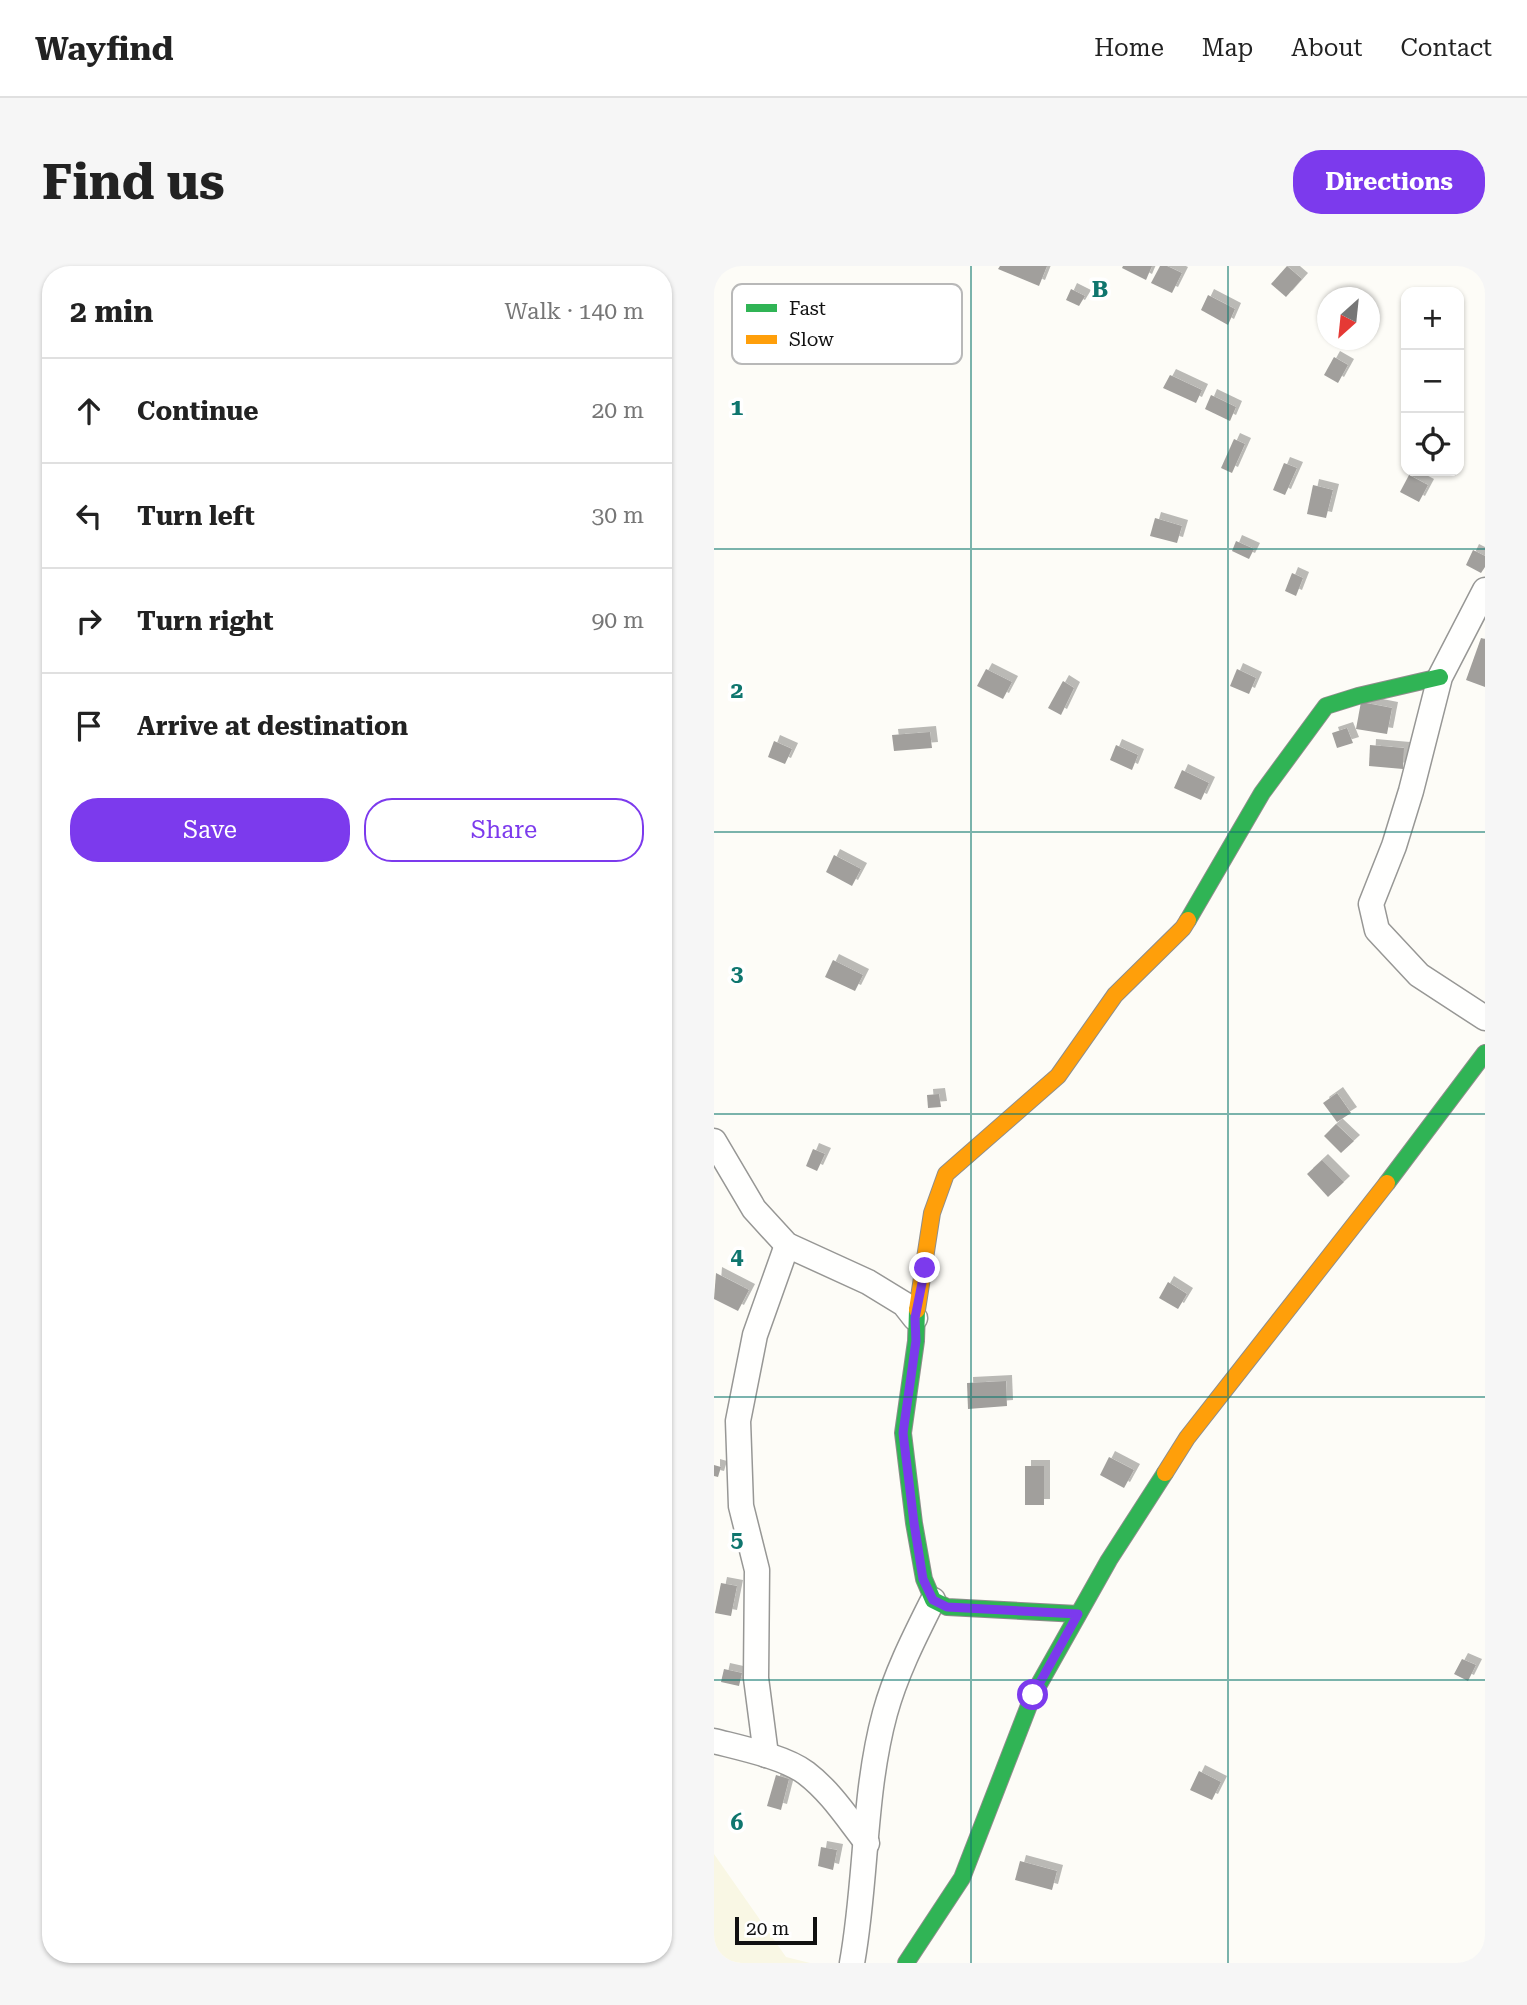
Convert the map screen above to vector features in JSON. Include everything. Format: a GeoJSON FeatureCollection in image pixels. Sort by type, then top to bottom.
{"type":"FeatureCollection","features":[{"type":"Feature","properties":{"kind":"street"},"geometry":{"type":"LineString","coordinates":[[1485,590],[1440,677],[1411,791],[1394,846],[1371,904],[1377,930],[1419,975],[1485,1018]]}},
{"type":"Feature","properties":{"kind":"street"},"geometry":{"type":"LineString","coordinates":[[1078,1614],[947,1607],[933,1600],[923,1579],[903,1433],[916,1341],[915,1318],[932,1213],[946,1174],[1058,1076],[1115,995],[1183,928],[1262,793],[1326,706],[1440,677]]}},
{"type":"Feature","properties":{"kind":"street"},"geometry":{"type":"LineString","coordinates":[[906,1963],[962,1878],[1033,1695],[1109,1560],[1187,1438],[1416,1146],[1485,1053]]}},
{"type":"Feature","properties":{"kind":"street"},"geometry":{"type":"LineString","coordinates":[[714,1141],[754,1209],[787,1245],[868,1282],[904,1304],[915,1318]]}},
{"type":"Feature","properties":{"kind":"street"},"geometry":{"type":"LineString","coordinates":[[766,1755],[756,1678],[757,1570],[741,1506],[738,1421],[755,1335],[787,1245]]}},
{"type":"Feature","properties":{"kind":"street"},"geometry":{"type":"LineString","coordinates":[[852,1963],[859,1924],[872,1778],[885,1713],[909,1646],[933,1600]]}},
{"type":"Feature","properties":{"kind":"street"},"geometry":{"type":"LineString","coordinates":[[714,1741],[766,1755],[805,1772],[829,1794],[867,1843]]}},
{"type":"Feature","properties":{"kind":"shaded area"},"geometry":{"type":"Polygon","coordinates":[[[714,1854],[786,1957],[810,1963],[714,1963],[714,1854]]]}},
{"type":"Feature","properties":{"kind":"building"},"geometry":{"type":"Polygon","coordinates":[[[1000,266],[1047,266],[1039,286],[998,269],[1000,266]]]}},
{"type":"Feature","properties":{"kind":"building"},"geometry":{"type":"Polygon","coordinates":[[[1152,266],[1146,280],[1122,268],[1152,266]]]}},
{"type":"Feature","properties":{"kind":"building"},"geometry":{"type":"Polygon","coordinates":[[[1160,266],[1167,266],[1182,273],[1172,293],[1151,283],[1160,266]]]}},
{"type":"Feature","properties":{"kind":"building"},"geometry":{"type":"Polygon","coordinates":[[[1287,266],[1302,279],[1286,297],[1271,284],[1287,266]]]}},
{"type":"Feature","properties":{"kind":"building"},"geometry":{"type":"Polygon","coordinates":[[[1071,289],[1085,296],[1079,306],[1066,300],[1071,289]]]}},
{"type":"Feature","properties":{"kind":"building"},"geometry":{"type":"Polygon","coordinates":[[[1208,295],[1235,309],[1228,325],[1201,310],[1208,295]]]}},
{"type":"Feature","properties":{"kind":"building"},"geometry":{"type":"Polygon","coordinates":[[[1334,357],[1348,365],[1338,383],[1324,375],[1334,357]]]}},
{"type":"Feature","properties":{"kind":"building"},"geometry":{"type":"Polygon","coordinates":[[[1170,375],[1202,390],[1196,403],[1163,388],[1170,375]]]}},
{"type":"Feature","properties":{"kind":"building"},"geometry":{"type":"Polygon","coordinates":[[[1211,395],[1236,407],[1230,421],[1205,409],[1211,395]]]}},
{"type":"Feature","properties":{"kind":"building"},"geometry":{"type":"Polygon","coordinates":[[[1234,439],[1245,444],[1232,473],[1221,468],[1234,439]]]}},
{"type":"Feature","properties":{"kind":"building"},"geometry":{"type":"Polygon","coordinates":[[[1284,463],[1297,468],[1285,495],[1273,490],[1284,463]]]}},
{"type":"Feature","properties":{"kind":"building"},"geometry":{"type":"Polygon","coordinates":[[[1408,476],[1428,485],[1419,502],[1400,492],[1408,476]]]}},
{"type":"Feature","properties":{"kind":"building"},"geometry":{"type":"Polygon","coordinates":[[[1313,485],[1333,490],[1326,518],[1307,514],[1313,485]]]}},
{"type":"Feature","properties":{"kind":"building"},"geometry":{"type":"Polygon","coordinates":[[[1155,518],[1182,526],[1177,543],[1150,536],[1155,518]]]}},
{"type":"Feature","properties":{"kind":"building"},"geometry":{"type":"Polygon","coordinates":[[[1236,541],[1254,549],[1249,559],[1232,551],[1236,541]]]}},
{"type":"Feature","properties":{"kind":"building"},"geometry":{"type":"Polygon","coordinates":[[[1473,550],[1485,556],[1485,567],[1481,573],[1466,565],[1473,550]]]}},
{"type":"Feature","properties":{"kind":"building"},"geometry":{"type":"Polygon","coordinates":[[[1292,573],[1303,578],[1296,596],[1285,591],[1292,573]]]}},
{"type":"Feature","properties":{"kind":"building"},"geometry":{"type":"Polygon","coordinates":[[[1481,638],[1485,639],[1485,687],[1466,680],[1481,638]]]}},
{"type":"Feature","properties":{"kind":"building"},"geometry":{"type":"Polygon","coordinates":[[[986,669],[1012,682],[1003,699],[977,686],[986,669]]]}},
{"type":"Feature","properties":{"kind":"building"},"geometry":{"type":"Polygon","coordinates":[[[1237,669],[1256,678],[1249,694],[1230,686],[1237,669]]]}},
{"type":"Feature","properties":{"kind":"building"},"geometry":{"type":"Polygon","coordinates":[[[1063,681],[1074,688],[1061,715],[1048,708],[1063,681]]]}},
{"type":"Feature","properties":{"kind":"building"},"geometry":{"type":"Polygon","coordinates":[[[1361,702],[1392,708],[1387,734],[1356,729],[1361,702]]]}},
{"type":"Feature","properties":{"kind":"building"},"geometry":{"type":"Polygon","coordinates":[[[1347,728],[1353,743],[1337,748],[1332,733],[1347,728]]]}},
{"type":"Feature","properties":{"kind":"building"},"geometry":{"type":"Polygon","coordinates":[[[930,732],[932,748],[894,751],[892,735],[930,732]]]}},
{"type":"Feature","properties":{"kind":"building"},"geometry":{"type":"Polygon","coordinates":[[[774,741],[792,749],[785,764],[768,757],[774,741]]]}},
{"type":"Feature","properties":{"kind":"building"},"geometry":{"type":"Polygon","coordinates":[[[1116,745],[1138,755],[1132,770],[1110,760],[1116,745]]]}},
{"type":"Feature","properties":{"kind":"building"},"geometry":{"type":"Polygon","coordinates":[[[1370,745],[1404,748],[1403,769],[1369,766],[1370,745]]]}},
{"type":"Feature","properties":{"kind":"building"},"geometry":{"type":"Polygon","coordinates":[[[1182,770],[1209,783],[1201,800],[1174,788],[1182,770]]]}},
{"type":"Feature","properties":{"kind":"building"},"geometry":{"type":"Polygon","coordinates":[[[834,855],[861,869],[852,886],[826,872],[834,855]]]}},
{"type":"Feature","properties":{"kind":"building"},"geometry":{"type":"Polygon","coordinates":[[[833,960],[863,975],[855,991],[825,977],[833,960]]]}},
{"type":"Feature","properties":{"kind":"building"},"geometry":{"type":"Polygon","coordinates":[[[1337,1093],[1351,1113],[1337,1122],[1323,1103],[1337,1093]]]}},
{"type":"Feature","properties":{"kind":"building"},"geometry":{"type":"Polygon","coordinates":[[[939,1094],[941,1107],[928,1108],[927,1095],[939,1094]]]}},
{"type":"Feature","properties":{"kind":"building"},"geometry":{"type":"Polygon","coordinates":[[[1336,1124],[1354,1141],[1341,1153],[1324,1136],[1336,1124]]]}},
{"type":"Feature","properties":{"kind":"building"},"geometry":{"type":"Polygon","coordinates":[[[813,1149],[825,1154],[817,1171],[806,1166],[813,1149]]]}},
{"type":"Feature","properties":{"kind":"building"},"geometry":{"type":"Polygon","coordinates":[[[1322,1160],[1344,1182],[1328,1197],[1307,1174],[1322,1160]]]}},
{"type":"Feature","properties":{"kind":"building"},"geometry":{"type":"Polygon","coordinates":[[[716,1273],[749,1290],[738,1311],[714,1299],[716,1273]]]}},
{"type":"Feature","properties":{"kind":"building"},"geometry":{"type":"Polygon","coordinates":[[[1168,1282],[1187,1294],[1178,1309],[1159,1298],[1168,1282]]]}},
{"type":"Feature","properties":{"kind":"building"},"geometry":{"type":"Polygon","coordinates":[[[1006,1381],[1007,1406],[968,1409],[967,1383],[1006,1381]]]}},
{"type":"Feature","properties":{"kind":"building"},"geometry":{"type":"Polygon","coordinates":[[[1109,1457],[1134,1470],[1124,1488],[1100,1475],[1109,1457]]]}},
{"type":"Feature","properties":{"kind":"building"},"geometry":{"type":"Polygon","coordinates":[[[714,1465],[721,1467],[718,1477],[714,1476],[714,1465]]]}},
{"type":"Feature","properties":{"kind":"building"},"geometry":{"type":"Polygon","coordinates":[[[1025,1466],[1044,1466],[1044,1505],[1025,1505],[1025,1466]]]}},
{"type":"Feature","properties":{"kind":"building"},"geometry":{"type":"Polygon","coordinates":[[[721,1583],[737,1586],[731,1616],[715,1613],[721,1583]]]}},
{"type":"Feature","properties":{"kind":"building"},"geometry":{"type":"Polygon","coordinates":[[[1462,1659],[1476,1665],[1468,1681],[1454,1674],[1462,1659]]]}},
{"type":"Feature","properties":{"kind":"building"},"geometry":{"type":"Polygon","coordinates":[[[724,1669],[742,1673],[739,1686],[721,1682],[724,1669]]]}},
{"type":"Feature","properties":{"kind":"building"},"geometry":{"type":"Polygon","coordinates":[[[1199,1771],[1221,1782],[1212,1800],[1190,1790],[1199,1771]]]}},
{"type":"Feature","properties":{"kind":"building"},"geometry":{"type":"Polygon","coordinates":[[[776,1775],[789,1779],[781,1810],[767,1806],[776,1775]]]}},
{"type":"Feature","properties":{"kind":"building"},"geometry":{"type":"Polygon","coordinates":[[[821,1847],[837,1850],[833,1870],[818,1866],[821,1847]]]}},
{"type":"Feature","properties":{"kind":"building"},"geometry":{"type":"Polygon","coordinates":[[[1020,1861],[1057,1871],[1052,1890],[1015,1880],[1020,1861]]]}},
{"type":"Feature","properties":{"kind":"traffic: fast"},"geometry":{"type":"LineString","coordinates":[[1188,920],[1262,793],[1326,706],[1440,677]]}},
{"type":"Feature","properties":{"kind":"traffic: fast"},"geometry":{"type":"LineString","coordinates":[[1387,1183],[1485,1053]]}},
{"type":"Feature","properties":{"kind":"traffic: fast"},"geometry":{"type":"LineString","coordinates":[[917,1310],[916,1341],[903,1433],[924,1579],[933,1600],[947,1607],[1078,1614]]}},
{"type":"Feature","properties":{"kind":"traffic: fast"},"geometry":{"type":"LineString","coordinates":[[906,1963],[962,1878],[1033,1695],[1109,1560],[1165,1473]]}},
{"type":"Feature","properties":{"kind":"traffic: slow"},"geometry":{"type":"LineString","coordinates":[[917,1310],[932,1213],[946,1174],[1058,1076],[1115,995],[1188,920]]}},
{"type":"Feature","properties":{"kind":"traffic: slow"},"geometry":{"type":"LineString","coordinates":[[1165,1473],[1187,1438],[1387,1183]]}},
{"type":"Feature","properties":{"kind":"route"},"geometry":{"type":"LineString","coordinates":[[925,1268],[915,1318],[916,1341],[903,1433],[923,1579],[933,1600],[947,1607],[1078,1614],[1033,1695]]}}]}
